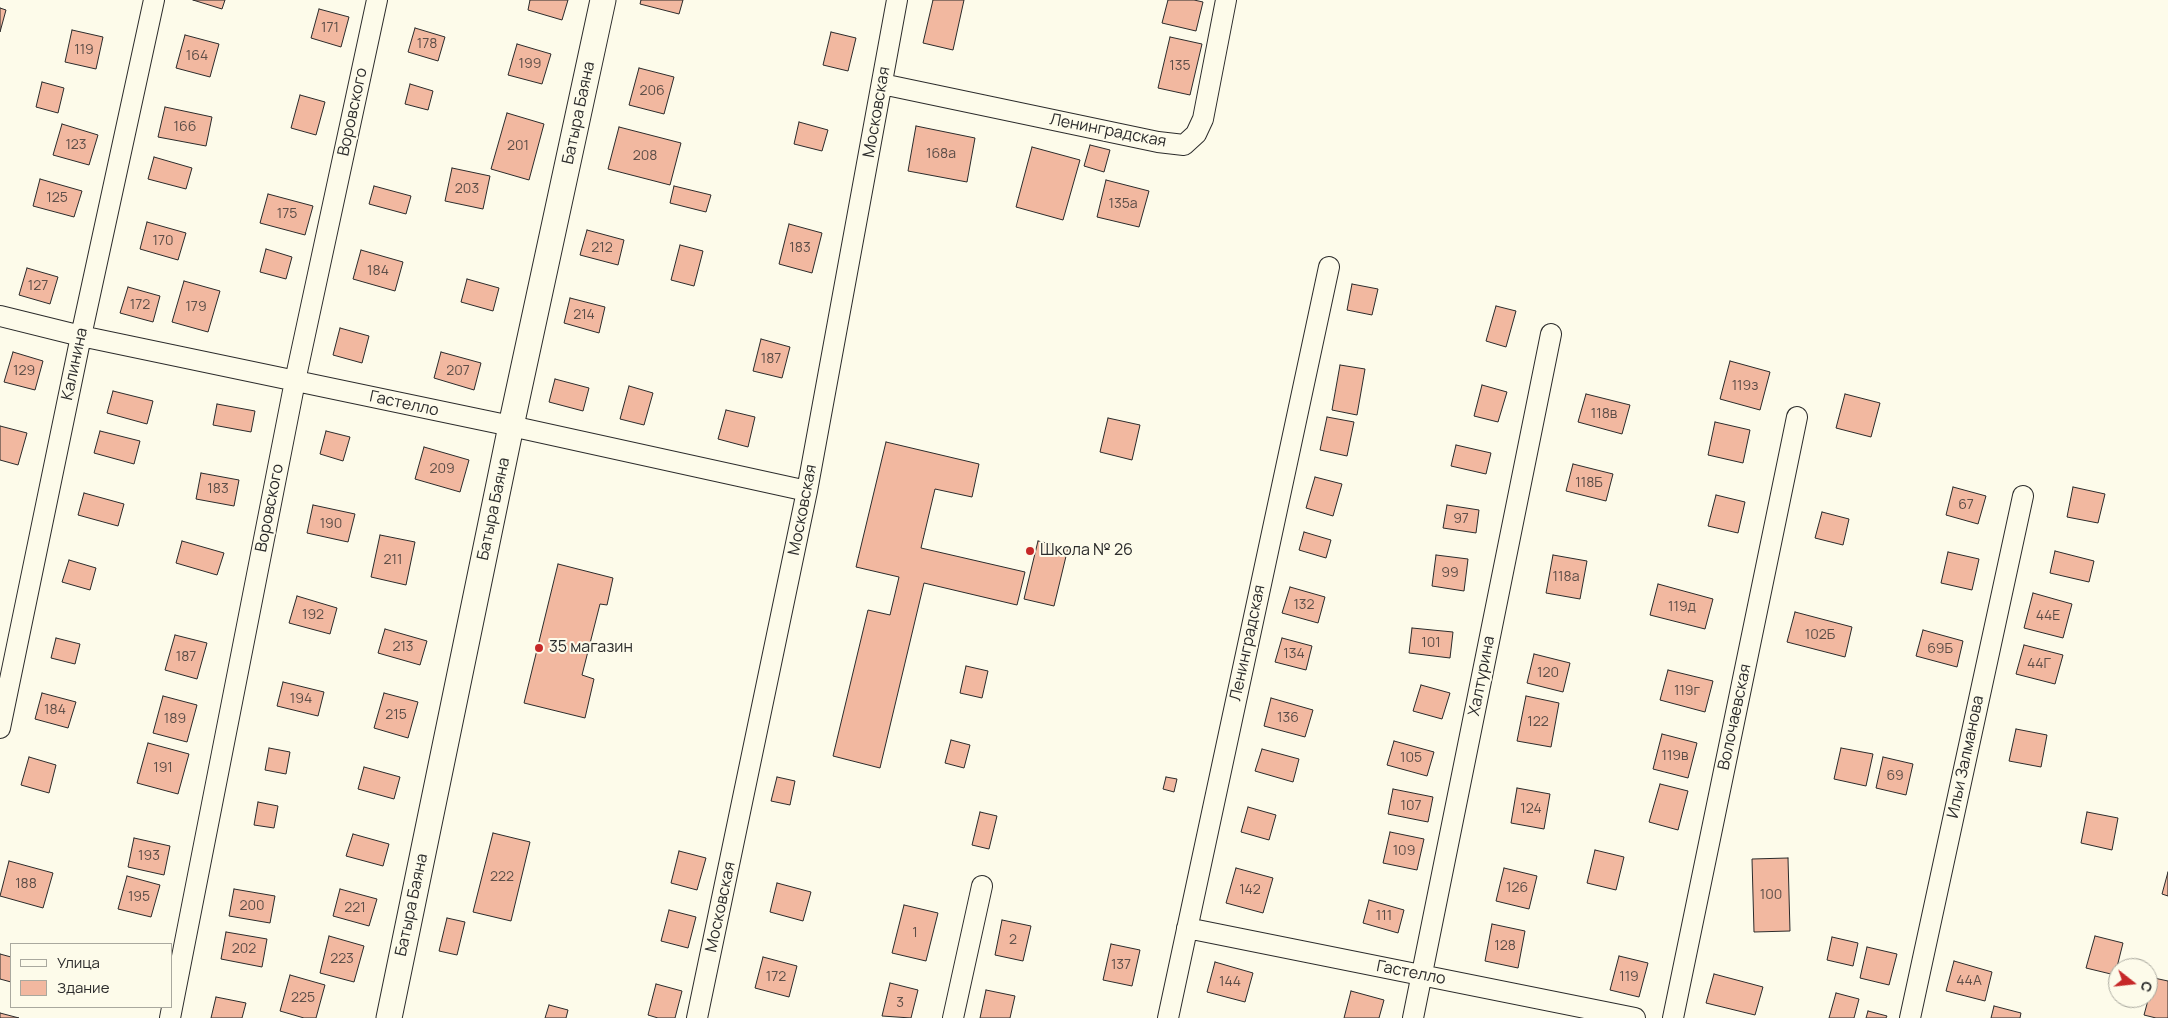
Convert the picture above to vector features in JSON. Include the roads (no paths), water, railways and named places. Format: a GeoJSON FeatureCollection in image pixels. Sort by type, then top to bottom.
{"type":"FeatureCollection","features":[{"type":"Feature","properties":{"kind":"street","name":"Калинина"},"geometry":{"type":"LineString","coordinates":[[0,728],[81,336],[154,0]]}},
{"type":"Feature","properties":{"kind":"street","name":"Воровского"},"geometry":{"type":"LineString","coordinates":[[172,1008],[295,381],[377,0]]}},
{"type":"Feature","properties":{"kind":"street","name":"Батыра Баяна"},"geometry":{"type":"LineString","coordinates":[[389,1018],[603,0]]}},
{"type":"Feature","properties":{"kind":"street","name":"Московская"},"geometry":{"type":"LineString","coordinates":[[697,1018],[807,492],[897,0]]}},
{"type":"Feature","properties":{"kind":"street","name":"Ленинградская"},"geometry":{"type":"LineString","coordinates":[[882,84],[1158,142],[1184,144],[1196,134],[1203,120],[1226,0]]}},
{"type":"Feature","properties":{"kind":"street","name":"Ленинградская"},"geometry":{"type":"LineString","coordinates":[[1168,1018],[1329,267]]}},
{"type":"Feature","properties":{"kind":"street","name":"Гастелло"},"geometry":{"type":"LineString","coordinates":[[0,316],[81,336],[512,426],[807,492]]}},
{"type":"Feature","properties":{"kind":"street","name":"Халтурина"},"geometry":{"type":"LineString","coordinates":[[1413,1018],[1551,334]]}},
{"type":"Feature","properties":{"kind":"street","name":"Волочаевская"},"geometry":{"type":"LineString","coordinates":[[1673,1018],[1797,417]]}},
{"type":"Feature","properties":{"kind":"street","name":"Ильи Залманова"},"geometry":{"type":"LineString","coordinates":[[1910,1018],[2023,496]]}},
{"type":"Feature","properties":{"kind":"street"},"geometry":{"type":"LineString","coordinates":[[953,1018],[982,886]]}},
{"type":"Feature","properties":{"kind":"street","name":"Гастелло"},"geometry":{"type":"LineString","coordinates":[[1187,928],[1635,1018]]}},
{"type":"Feature","properties":{"kind":"place","name":"Школа № 26"},"geometry":{"type":"Point","coordinates":[1030,551]}},
{"type":"Feature","properties":{"kind":"place","name":"35 магазин"},"geometry":{"type":"Point","coordinates":[539,648]}}]}
